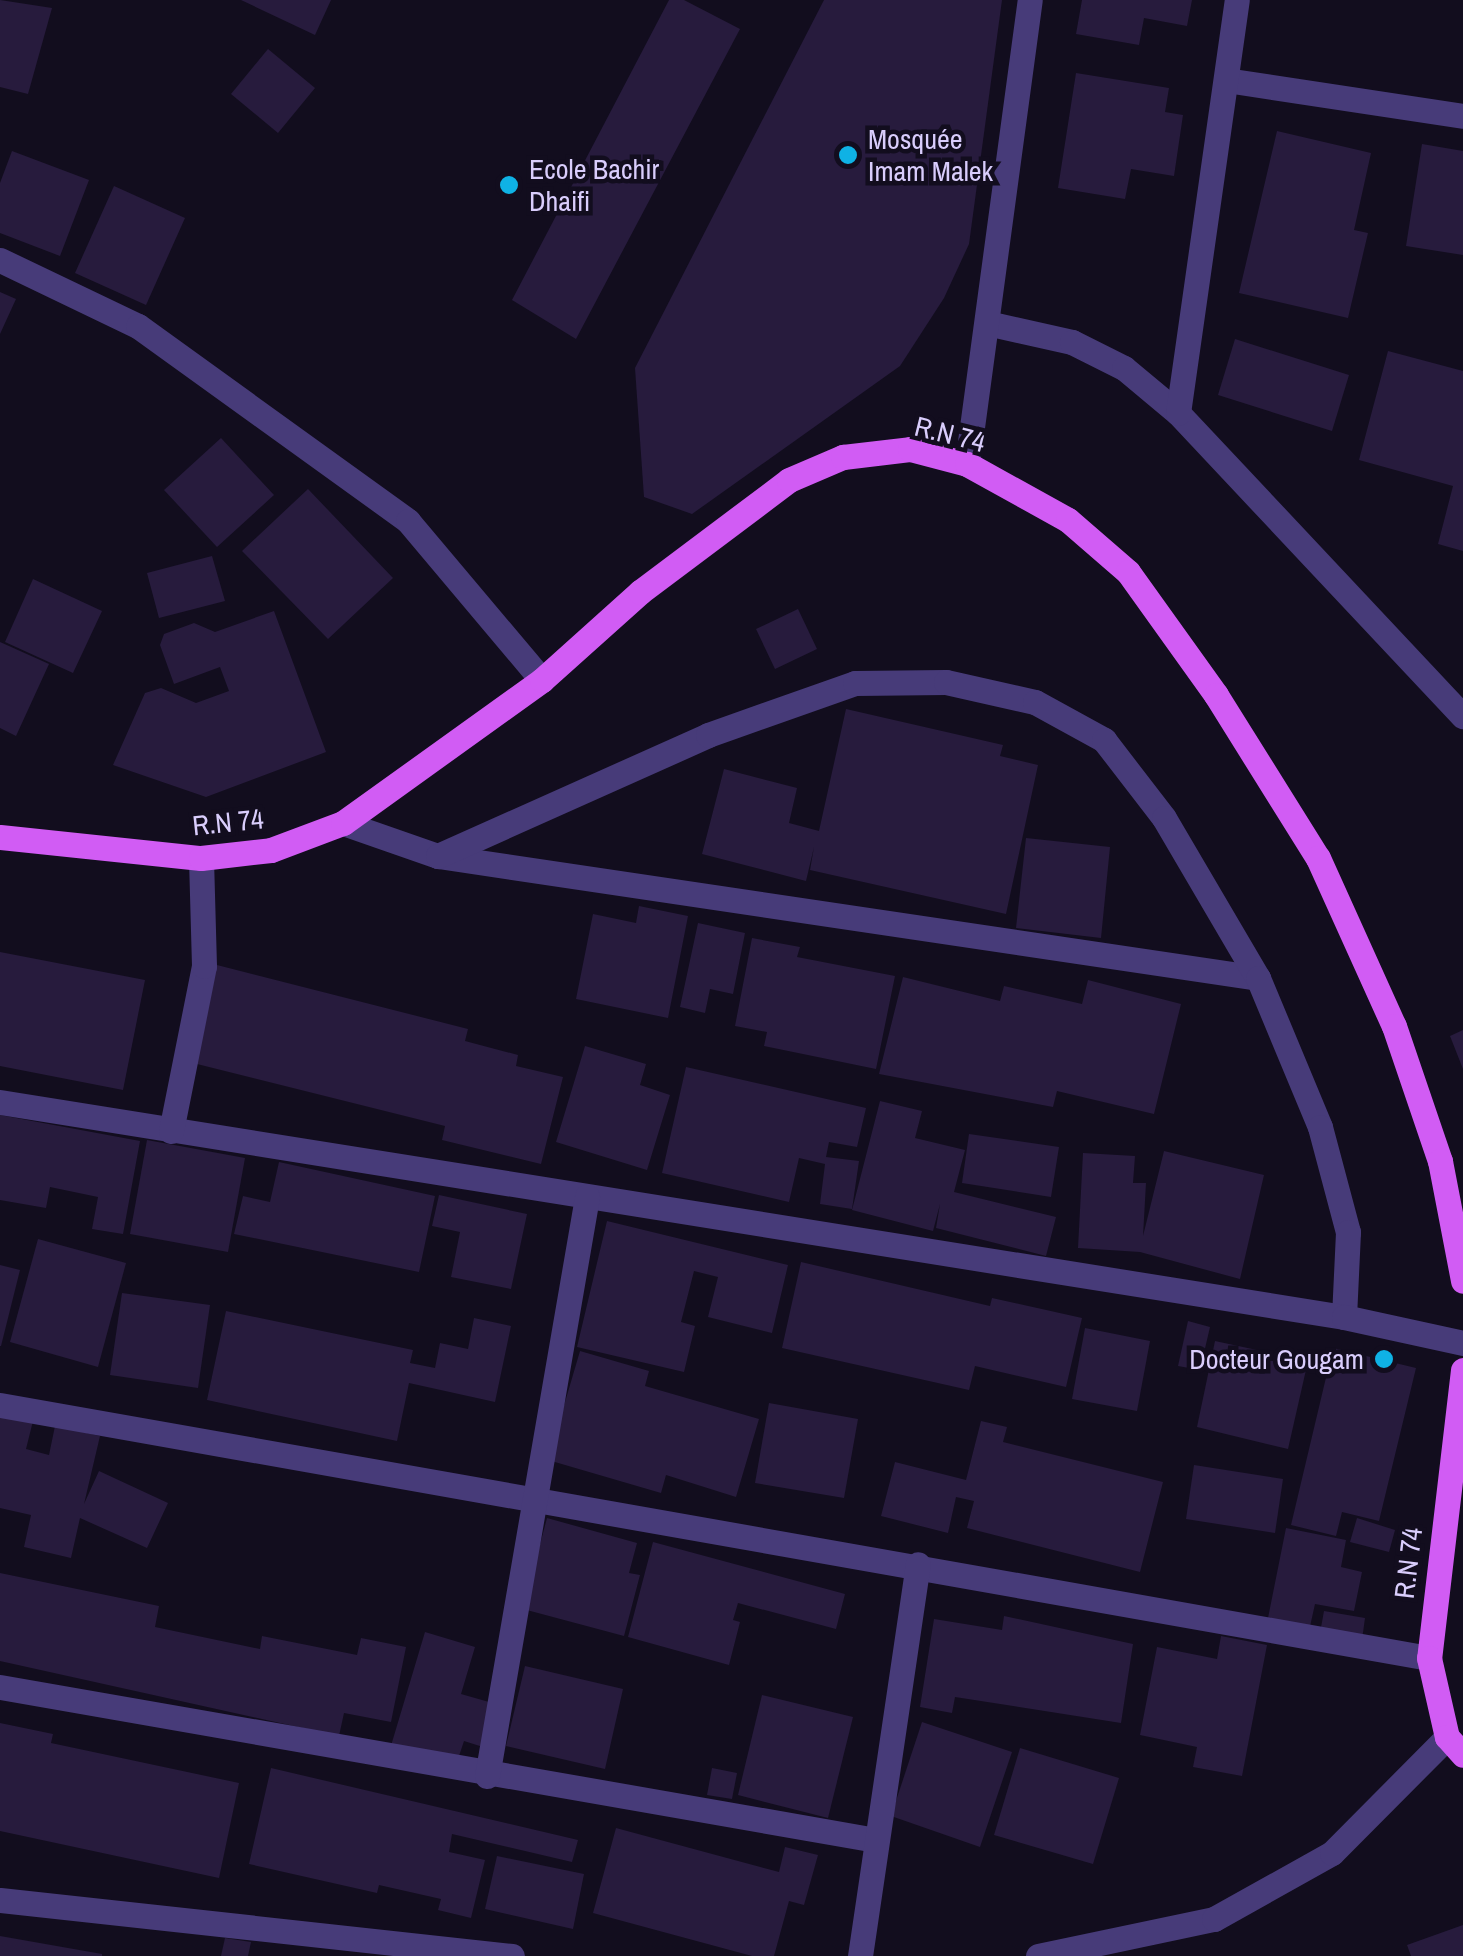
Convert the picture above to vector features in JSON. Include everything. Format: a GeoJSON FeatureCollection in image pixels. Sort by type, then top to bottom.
{"type":"FeatureCollection","features":[{"type":"Feature","properties":{"kind":"main road","name":"R.N 74"},"geometry":{"type":"LineString","coordinates":[[0,837],[201,858],[270,850],[342,822],[542,680],[640,592],[789,480],[843,457],[910,449],[967,464],[1068,520],[1128,572],[1216,695],[1318,858],[1417,1093],[1440,1161],[1463,1282]]}},
{"type":"Feature","properties":{"kind":"main road","name":"R.N 74"},"geometry":{"type":"LineString","coordinates":[[1455,1746],[1429,1658],[1463,1370]]}},
{"type":"Feature","properties":{"kind":"street"},"geometry":{"type":"LineString","coordinates":[[967,464],[1030,0]]}},
{"type":"Feature","properties":{"kind":"street"},"geometry":{"type":"LineString","coordinates":[[1178,413],[1238,0]]}},
{"type":"Feature","properties":{"kind":"street"},"geometry":{"type":"LineString","coordinates":[[1226,80],[1463,116]]}},
{"type":"Feature","properties":{"kind":"street"},"geometry":{"type":"LineString","coordinates":[[0,260],[138,326],[408,520],[542,680]]}},
{"type":"Feature","properties":{"kind":"street"},"geometry":{"type":"LineString","coordinates":[[987,323],[1072,342],[1124,368],[1178,413],[1463,716]]}},
{"type":"Feature","properties":{"kind":"street"},"geometry":{"type":"LineString","coordinates":[[438,856],[708,735],[855,683],[946,682],[1034,702],[1104,740],[1164,818],[1258,978],[1320,1127],[1348,1232],[1344,1317]]}},
{"type":"Feature","properties":{"kind":"street"},"geometry":{"type":"LineString","coordinates":[[342,822],[438,856],[1258,978]]}},
{"type":"Feature","properties":{"kind":"street"},"geometry":{"type":"LineString","coordinates":[[172,1131],[204,966],[201,858]]}},
{"type":"Feature","properties":{"kind":"street"},"geometry":{"type":"LineString","coordinates":[[0,1102],[1344,1317],[1463,1343]]}},
{"type":"Feature","properties":{"kind":"street"},"geometry":{"type":"LineString","coordinates":[[487,1776],[586,1197]]}},
{"type":"Feature","properties":{"kind":"street"},"geometry":{"type":"LineString","coordinates":[[0,1406],[918,1564],[1429,1658]]}},
{"type":"Feature","properties":{"kind":"street"},"geometry":{"type":"LineString","coordinates":[[860,1956],[918,1564]]}},
{"type":"Feature","properties":{"kind":"street"},"geometry":{"type":"LineString","coordinates":[[0,1687],[487,1776],[876,1840]]}},
{"type":"Feature","properties":{"kind":"street"},"geometry":{"type":"LineString","coordinates":[[1038,1956],[1214,1919],[1332,1853],[1455,1746]]}},
{"type":"Feature","properties":{"kind":"street"},"geometry":{"type":"LineString","coordinates":[[0,1900],[512,1956]]}},
{"type":"Feature","properties":{"kind":"building"},"geometry":{"type":"Polygon","coordinates":[[[0,0],[52,8],[28,94],[0,87],[0,0]]]}},
{"type":"Feature","properties":{"kind":"building"},"geometry":{"type":"Polygon","coordinates":[[[241,0],[331,0],[315,35],[241,0]]]}},
{"type":"Feature","properties":{"kind":"building"},"geometry":{"type":"Polygon","coordinates":[[[669,0],[684,0],[740,29],[576,339],[512,300],[669,0]]]}},
{"type":"Feature","properties":{"kind":"building"},"geometry":{"type":"Polygon","coordinates":[[[824,0],[1002,0],[969,244],[944,298],[900,366],[692,514],[644,497],[635,368],[824,0]]]}},
{"type":"Feature","properties":{"kind":"building"},"geometry":{"type":"Polygon","coordinates":[[[1082,0],[1192,0],[1187,26],[1144,18],[1139,45],[1076,34],[1082,0]]]}},
{"type":"Feature","properties":{"kind":"building"},"geometry":{"type":"Polygon","coordinates":[[[268,49],[315,88],[278,133],[231,94],[268,49]]]}},
{"type":"Feature","properties":{"kind":"building"},"geometry":{"type":"Polygon","coordinates":[[[1076,73],[1169,88],[1165,112],[1183,115],[1174,176],[1131,169],[1125,199],[1058,188],[1076,73]]]}},
{"type":"Feature","properties":{"kind":"building"},"geometry":{"type":"Polygon","coordinates":[[[1277,131],[1371,153],[1354,230],[1368,233],[1348,318],[1239,293],[1277,131]]]}},
{"type":"Feature","properties":{"kind":"building"},"geometry":{"type":"Polygon","coordinates":[[[1422,144],[1463,151],[1463,255],[1406,246],[1422,144]]]}},
{"type":"Feature","properties":{"kind":"building"},"geometry":{"type":"Polygon","coordinates":[[[12,151],[89,180],[60,256],[0,233],[0,183],[12,151]]]}},
{"type":"Feature","properties":{"kind":"building"},"geometry":{"type":"Polygon","coordinates":[[[114,186],[185,218],[146,305],[75,273],[114,186]]]}},
{"type":"Feature","properties":{"kind":"building"},"geometry":{"type":"Polygon","coordinates":[[[0,292],[16,299],[0,334],[0,292]]]}},
{"type":"Feature","properties":{"kind":"building"},"geometry":{"type":"Polygon","coordinates":[[[1235,339],[1349,375],[1332,431],[1218,395],[1235,339]]]}},
{"type":"Feature","properties":{"kind":"building"},"geometry":{"type":"Polygon","coordinates":[[[1388,351],[1463,371],[1463,551],[1438,544],[1453,486],[1359,460],[1388,351]]]}},
{"type":"Feature","properties":{"kind":"building"},"geometry":{"type":"Polygon","coordinates":[[[221,438],[274,495],[217,547],[164,490],[221,438]]]}},
{"type":"Feature","properties":{"kind":"building"},"geometry":{"type":"Polygon","coordinates":[[[308,489],[393,578],[328,639],[242,551],[308,489]]]}},
{"type":"Feature","properties":{"kind":"building"},"geometry":{"type":"Polygon","coordinates":[[[212,556],[225,601],[159,618],[147,573],[212,556]]]}},
{"type":"Feature","properties":{"kind":"building"},"geometry":{"type":"Polygon","coordinates":[[[33,579],[102,611],[73,673],[5,642],[33,579]]]}},
{"type":"Feature","properties":{"kind":"building"},"geometry":{"type":"Polygon","coordinates":[[[798,609],[817,649],[775,669],[756,629],[798,609]]]}},
{"type":"Feature","properties":{"kind":"building"},"geometry":{"type":"Polygon","coordinates":[[[274,611],[326,752],[206,797],[113,765],[145,693],[161,688],[196,703],[229,691],[220,667],[174,684],[160,645],[164,634],[194,623],[215,632],[274,611]]]}},
{"type":"Feature","properties":{"kind":"building"},"geometry":{"type":"Polygon","coordinates":[[[0,642],[49,664],[16,736],[0,728],[0,642]]]}},
{"type":"Feature","properties":{"kind":"building"},"geometry":{"type":"Polygon","coordinates":[[[846,709],[1003,745],[1000,756],[1038,765],[1006,914],[810,870],[814,847],[806,881],[702,854],[724,769],[797,788],[789,823],[819,831],[846,709]]]}},
{"type":"Feature","properties":{"kind":"building"},"geometry":{"type":"Polygon","coordinates":[[[1026,838],[1110,847],[1101,938],[1016,928],[1026,838]]]}},
{"type":"Feature","properties":{"kind":"building"},"geometry":{"type":"Polygon","coordinates":[[[639,906],[688,916],[668,1018],[576,999],[593,914],[636,923],[639,906]]]}},
{"type":"Feature","properties":{"kind":"building"},"geometry":{"type":"Polygon","coordinates":[[[698,923],[745,933],[733,994],[710,989],[705,1013],[680,1007],[698,923]]]}},
{"type":"Feature","properties":{"kind":"building"},"geometry":{"type":"Polygon","coordinates":[[[752,938],[800,947],[797,957],[895,976],[876,1069],[764,1046],[767,1032],[735,1026],[752,938]]]}},
{"type":"Feature","properties":{"kind":"building"},"geometry":{"type":"Polygon","coordinates":[[[0,952],[145,980],[123,1090],[0,1066],[0,952]]]}},
{"type":"Feature","properties":{"kind":"building"},"geometry":{"type":"Polygon","coordinates":[[[213,964],[468,1029],[465,1041],[518,1055],[516,1066],[563,1077],[541,1164],[442,1140],[445,1126],[189,1062],[213,964]]]}},
{"type":"Feature","properties":{"kind":"building"},"geometry":{"type":"Polygon","coordinates":[[[903,977],[1000,1001],[1004,986],[1082,1004],[1088,980],[1181,1004],[1154,1114],[1057,1091],[1053,1107],[879,1074],[903,977]]]}},
{"type":"Feature","properties":{"kind":"building"},"geometry":{"type":"Polygon","coordinates":[[[1463,1030],[1463,1069],[1450,1036],[1463,1030]]]}},
{"type":"Feature","properties":{"kind":"building"},"geometry":{"type":"Polygon","coordinates":[[[585,1046],[646,1064],[640,1085],[670,1095],[647,1170],[556,1142],[585,1046]]]}},
{"type":"Feature","properties":{"kind":"building"},"geometry":{"type":"Polygon","coordinates":[[[686,1067],[866,1108],[857,1147],[829,1142],[826,1157],[859,1161],[852,1209],[820,1204],[825,1164],[799,1158],[789,1202],[662,1173],[686,1067]]]}},
{"type":"Feature","properties":{"kind":"building"},"geometry":{"type":"Polygon","coordinates":[[[880,1101],[922,1111],[915,1138],[965,1150],[954,1192],[1056,1217],[1046,1256],[936,1228],[940,1204],[933,1231],[852,1210],[880,1101]]]}},
{"type":"Feature","properties":{"kind":"building"},"geometry":{"type":"Polygon","coordinates":[[[0,1115],[140,1141],[123,1234],[92,1229],[98,1197],[50,1187],[46,1208],[0,1200],[0,1115]]]}},
{"type":"Feature","properties":{"kind":"building"},"geometry":{"type":"Polygon","coordinates":[[[969,1134],[1059,1147],[1051,1197],[962,1183],[969,1134]]]}},
{"type":"Feature","properties":{"kind":"building"},"geometry":{"type":"Polygon","coordinates":[[[147,1140],[245,1158],[228,1252],[130,1234],[147,1140]]]}},
{"type":"Feature","properties":{"kind":"building"},"geometry":{"type":"Polygon","coordinates":[[[1164,1151],[1264,1175],[1240,1279],[1140,1252],[1078,1248],[1083,1153],[1135,1156],[1133,1183],[1146,1183],[1143,1236],[1164,1151]]]}},
{"type":"Feature","properties":{"kind":"building"},"geometry":{"type":"Polygon","coordinates":[[[279,1162],[435,1196],[419,1272],[234,1234],[243,1196],[270,1202],[279,1162]]]}},
{"type":"Feature","properties":{"kind":"building"},"geometry":{"type":"Polygon","coordinates":[[[439,1195],[527,1214],[511,1289],[451,1277],[460,1232],[432,1226],[439,1195]]]}},
{"type":"Feature","properties":{"kind":"building"},"geometry":{"type":"Polygon","coordinates":[[[607,1221],[788,1265],[772,1333],[708,1317],[718,1277],[694,1271],[681,1322],[695,1326],[684,1372],[577,1347],[607,1221]]]}},
{"type":"Feature","properties":{"kind":"building"},"geometry":{"type":"Polygon","coordinates":[[[38,1239],[126,1263],[98,1367],[10,1342],[38,1239]]]}},
{"type":"Feature","properties":{"kind":"building"},"geometry":{"type":"Polygon","coordinates":[[[801,1262],[990,1306],[992,1298],[1082,1318],[1066,1387],[975,1366],[969,1390],[782,1348],[801,1262]]]}},
{"type":"Feature","properties":{"kind":"building"},"geometry":{"type":"Polygon","coordinates":[[[0,1265],[20,1270],[1,1346],[0,1346],[0,1265]]]}},
{"type":"Feature","properties":{"kind":"building"},"geometry":{"type":"Polygon","coordinates":[[[122,1293],[210,1305],[198,1388],[110,1375],[122,1293]]]}},
{"type":"Feature","properties":{"kind":"building"},"geometry":{"type":"Polygon","coordinates":[[[226,1311],[413,1350],[410,1363],[435,1368],[440,1343],[468,1349],[474,1318],[511,1326],[495,1402],[409,1383],[397,1441],[207,1400],[226,1311]]]}},
{"type":"Feature","properties":{"kind":"building"},"geometry":{"type":"Polygon","coordinates":[[[1188,1321],[1210,1327],[1200,1370],[1178,1366],[1188,1321]]]}},
{"type":"Feature","properties":{"kind":"building"},"geometry":{"type":"Polygon","coordinates":[[[1085,1328],[1150,1341],[1137,1411],[1072,1399],[1085,1328]]]}},
{"type":"Feature","properties":{"kind":"building"},"geometry":{"type":"Polygon","coordinates":[[[1215,1341],[1308,1361],[1288,1449],[1197,1427],[1215,1341]]]}},
{"type":"Feature","properties":{"kind":"building"},"geometry":{"type":"Polygon","coordinates":[[[1333,1348],[1416,1368],[1379,1521],[1342,1512],[1336,1536],[1291,1525],[1333,1348]]]}},
{"type":"Feature","properties":{"kind":"building"},"geometry":{"type":"Polygon","coordinates":[[[580,1351],[649,1371],[645,1386],[759,1419],[736,1497],[666,1475],[661,1493],[548,1460],[580,1351]]]}},
{"type":"Feature","properties":{"kind":"building"},"geometry":{"type":"Polygon","coordinates":[[[769,1403],[858,1419],[844,1498],[755,1483],[769,1403]]]}},
{"type":"Feature","properties":{"kind":"building"},"geometry":{"type":"Polygon","coordinates":[[[0,1413],[33,1421],[26,1449],[49,1455],[55,1426],[100,1436],[84,1504],[99,1471],[168,1503],[147,1548],[80,1518],[71,1558],[24,1547],[31,1515],[0,1508],[0,1413]]]}},
{"type":"Feature","properties":{"kind":"building"},"geometry":{"type":"Polygon","coordinates":[[[981,1421],[1007,1427],[1003,1442],[1163,1482],[1140,1572],[967,1528],[974,1501],[956,1497],[948,1533],[881,1516],[895,1462],[966,1480],[981,1421]]]}},
{"type":"Feature","properties":{"kind":"building"},"geometry":{"type":"Polygon","coordinates":[[[1194,1465],[1283,1479],[1275,1533],[1186,1519],[1194,1465]]]}},
{"type":"Feature","properties":{"kind":"building"},"geometry":{"type":"Polygon","coordinates":[[[547,1518],[637,1543],[629,1573],[640,1575],[624,1636],[523,1609],[547,1518]]]}},
{"type":"Feature","properties":{"kind":"building"},"geometry":{"type":"Polygon","coordinates":[[[1357,1518],[1395,1530],[1389,1552],[1350,1542],[1357,1518]]]}},
{"type":"Feature","properties":{"kind":"building"},"geometry":{"type":"Polygon","coordinates":[[[1286,1528],[1346,1540],[1341,1567],[1362,1572],[1354,1611],[1315,1604],[1309,1631],[1267,1623],[1286,1528]]]}},
{"type":"Feature","properties":{"kind":"building"},"geometry":{"type":"Polygon","coordinates":[[[653,1542],[845,1594],[836,1629],[738,1603],[733,1620],[740,1622],[729,1665],[628,1637],[653,1542]]]}},
{"type":"Feature","properties":{"kind":"building"},"geometry":{"type":"Polygon","coordinates":[[[0,1573],[159,1606],[155,1627],[260,1649],[262,1636],[357,1655],[361,1638],[406,1647],[391,1722],[344,1713],[339,1736],[0,1661],[0,1573]]]}},
{"type":"Feature","properties":{"kind":"building"},"geometry":{"type":"Polygon","coordinates":[[[1324,1611],[1365,1618],[1362,1640],[1320,1633],[1324,1611]]]}},
{"type":"Feature","properties":{"kind":"building"},"geometry":{"type":"Polygon","coordinates":[[[1004,1616],[1133,1644],[1121,1723],[955,1697],[952,1713],[920,1707],[934,1619],[1002,1630],[1004,1616]]]}},
{"type":"Feature","properties":{"kind":"building"},"geometry":{"type":"Polygon","coordinates":[[[425,1632],[475,1647],[461,1694],[496,1704],[483,1747],[464,1741],[455,1768],[390,1749],[425,1632]]]}},
{"type":"Feature","properties":{"kind":"building"},"geometry":{"type":"Polygon","coordinates":[[[1221,1636],[1267,1645],[1242,1776],[1193,1767],[1197,1747],[1140,1735],[1157,1647],[1217,1659],[1221,1636]]]}},
{"type":"Feature","properties":{"kind":"building"},"geometry":{"type":"Polygon","coordinates":[[[525,1666],[623,1689],[605,1769],[506,1746],[525,1666]]]}},
{"type":"Feature","properties":{"kind":"building"},"geometry":{"type":"Polygon","coordinates":[[[762,1695],[853,1717],[828,1818],[738,1795],[762,1695]]]}},
{"type":"Feature","properties":{"kind":"building"},"geometry":{"type":"Polygon","coordinates":[[[922,1722],[1012,1752],[980,1847],[891,1816],[922,1722]]]}},
{"type":"Feature","properties":{"kind":"building"},"geometry":{"type":"Polygon","coordinates":[[[0,1723],[53,1734],[51,1743],[239,1783],[219,1878],[0,1831],[0,1723]]]}},
{"type":"Feature","properties":{"kind":"building"},"geometry":{"type":"Polygon","coordinates":[[[1020,1748],[1119,1778],[1093,1864],[994,1835],[1020,1748]]]}},
{"type":"Feature","properties":{"kind":"building"},"geometry":{"type":"Polygon","coordinates":[[[271,1768],[578,1840],[572,1862],[452,1834],[449,1852],[485,1860],[471,1918],[438,1910],[441,1899],[379,1885],[377,1893],[249,1864],[271,1768]]]}},
{"type":"Feature","properties":{"kind":"building"},"geometry":{"type":"Polygon","coordinates":[[[712,1768],[737,1773],[732,1799],[707,1795],[712,1768]]]}},
{"type":"Feature","properties":{"kind":"building"},"geometry":{"type":"Polygon","coordinates":[[[616,1828],[779,1872],[785,1847],[818,1855],[804,1905],[789,1901],[774,1956],[752,1956],[593,1913],[616,1828]]]}},
{"type":"Feature","properties":{"kind":"building"},"geometry":{"type":"Polygon","coordinates":[[[497,1856],[584,1874],[573,1929],[485,1909],[497,1856]]]}},
{"type":"Feature","properties":{"kind":"building"},"geometry":{"type":"Polygon","coordinates":[[[1463,1925],[1463,1956],[1411,1956],[1407,1945],[1463,1925]]]}},
{"type":"Feature","properties":{"kind":"building"},"geometry":{"type":"Polygon","coordinates":[[[0,1936],[102,1954],[102,1956],[0,1956],[0,1936]]]}},
{"type":"Feature","properties":{"kind":"building"},"geometry":{"type":"Polygon","coordinates":[[[225,1938],[251,1942],[248,1956],[221,1956],[225,1938]]]}},
{"type":"Feature","properties":{"kind":"place","name":"Mosquée Imam Malek"},"geometry":{"type":"Point","coordinates":[848,155]}},
{"type":"Feature","properties":{"kind":"place","name":"Ecole Bachir Dhaifi"},"geometry":{"type":"Point","coordinates":[509,185]}},
{"type":"Feature","properties":{"kind":"place","name":"Docteur Gougam"},"geometry":{"type":"Point","coordinates":[1384,1359]}}]}
